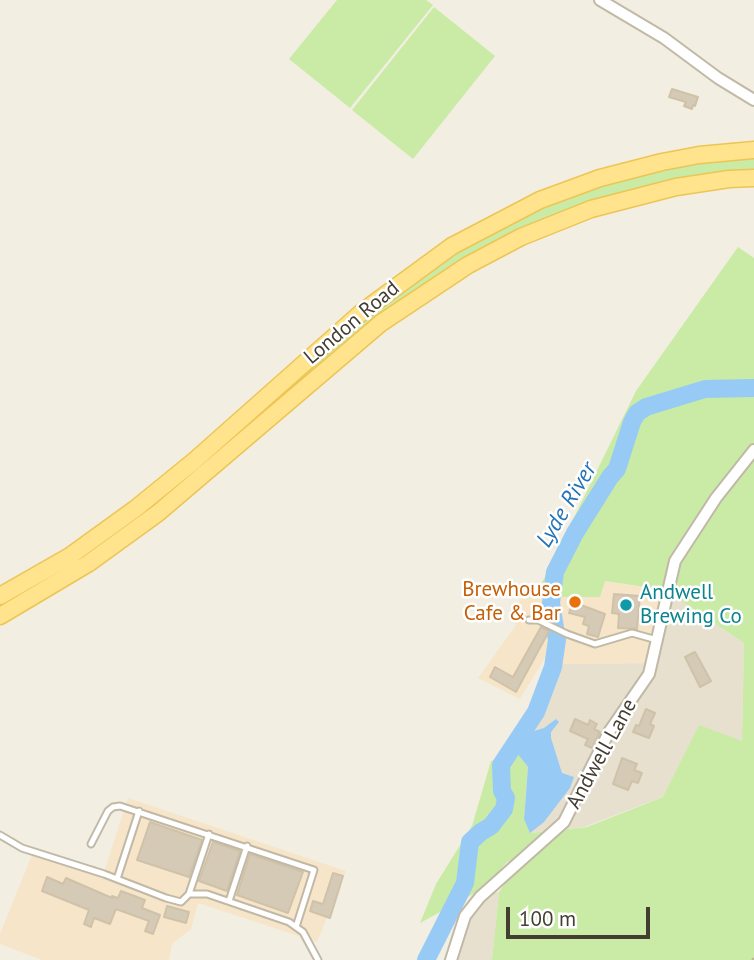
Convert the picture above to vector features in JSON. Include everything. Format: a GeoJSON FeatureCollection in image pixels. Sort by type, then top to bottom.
{"type":"FeatureCollection","features":[{"type":"Feature","properties":{"kind":"main road","name":"London Road"},"geometry":{"type":"LineString","coordinates":[[0,596],[70,556],[135,509],[194,461],[362,312],[452,246],[540,200],[600,178],[662,162],[754,150]]}},
{"type":"Feature","properties":{"kind":"main road","name":"London Road"},"geometry":{"type":"LineString","coordinates":[[0,616],[89,563],[158,513],[381,323],[468,265],[521,237],[591,209],[676,187],[754,178]]}},
{"type":"Feature","properties":{"kind":"street"},"geometry":{"type":"LineString","coordinates":[[600,0],[656,33],[718,78],[754,100]]}},
{"type":"Feature","properties":{"kind":"street","name":"Andwell Lane"},"geometry":{"type":"LineString","coordinates":[[451,960],[465,916],[480,897],[564,822],[609,732],[649,674],[675,561],[716,498],[754,450]]}},
{"type":"Feature","properties":{"kind":"lane"},"geometry":{"type":"LineString","coordinates":[[529,620],[538,620],[595,644],[632,634],[657,640]]}},
{"type":"Feature","properties":{"kind":"lane"},"geometry":{"type":"LineString","coordinates":[[92,844],[108,811],[120,806],[313,870],[296,927]]}},
{"type":"Feature","properties":{"kind":"lane"},"geometry":{"type":"LineString","coordinates":[[117,879],[139,811]]}},
{"type":"Feature","properties":{"kind":"lane"},"geometry":{"type":"LineString","coordinates":[[0,835],[22,848],[181,902],[189,894],[209,834]]}},
{"type":"Feature","properties":{"kind":"lane"},"geometry":{"type":"LineString","coordinates":[[229,901],[247,846]]}},
{"type":"Feature","properties":{"kind":"lane"},"geometry":{"type":"LineString","coordinates":[[189,894],[207,894],[289,922],[303,932],[318,960]]}},
{"type":"Feature","properties":{"kind":"shaded area"},"geometry":{"type":"Polygon","coordinates":[[[604,581],[665,590],[651,663],[561,664],[545,658],[520,699],[478,678],[516,625],[509,619],[525,592],[535,597],[604,581]]]}},
{"type":"Feature","properties":{"kind":"shaded area"},"geometry":{"type":"Polygon","coordinates":[[[668,592],[744,643],[742,742],[665,796],[584,827],[530,833],[527,765],[517,753],[561,664],[651,663],[668,592]]]}},
{"type":"Feature","properties":{"kind":"shaded area"},"geometry":{"type":"Polygon","coordinates":[[[128,798],[346,871],[317,942],[198,903],[191,929],[172,944],[169,960],[42,960],[0,944],[0,934],[32,855],[102,878],[128,798]]]}},
{"type":"Feature","properties":{"kind":"shaded area"},"geometry":{"type":"Polygon","coordinates":[[[499,892],[492,960],[456,960],[466,920],[484,893],[499,892]]]}},
{"type":"Feature","properties":{"kind":"green space"},"geometry":{"type":"Polygon","coordinates":[[[337,0],[426,0],[433,5],[350,108],[289,59],[337,0]]]}},
{"type":"Feature","properties":{"kind":"green space"},"geometry":{"type":"Polygon","coordinates":[[[434,7],[495,56],[413,159],[352,110],[434,7]]]}},
{"type":"Feature","properties":{"kind":"green space"},"geometry":{"type":"Polygon","coordinates":[[[754,156],[754,172],[694,178],[480,252],[124,534],[0,611],[0,603],[39,581],[364,316],[438,262],[520,216],[560,199],[664,169],[754,156]]]}},
{"type":"Feature","properties":{"kind":"green space"},"geometry":{"type":"Polygon","coordinates":[[[738,247],[754,258],[754,960],[492,960],[499,892],[523,857],[507,862],[486,887],[420,923],[436,884],[472,826],[491,761],[518,754],[528,767],[524,819],[531,833],[587,827],[663,797],[699,725],[742,741],[744,643],[665,590],[605,581],[600,597],[535,597],[636,391],[738,247]]]}},
{"type":"Feature","properties":{"kind":"water"},"geometry":{"type":"Polygon","coordinates":[[[556,719],[559,722],[551,732],[551,738],[562,773],[574,777],[570,788],[544,822],[530,833],[524,819],[528,767],[517,753],[534,731],[544,728],[556,719]]]}},
{"type":"Feature","properties":{"kind":"building"},"geometry":{"type":"Polygon","coordinates":[[[672,89],[698,97],[695,106],[693,105],[692,109],[684,106],[686,102],[669,97],[672,89]]]}},
{"type":"Feature","properties":{"kind":"building","name":"Andwell Brewing Co"},"geometry":{"type":"Polygon","coordinates":[[[614,594],[640,596],[637,629],[618,628],[619,614],[612,613],[614,594]]]}},
{"type":"Feature","properties":{"kind":"building"},"geometry":{"type":"Polygon","coordinates":[[[573,602],[605,614],[598,637],[587,634],[589,626],[583,624],[585,617],[569,613],[573,602]]]}},
{"type":"Feature","properties":{"kind":"building"},"geometry":{"type":"Polygon","coordinates":[[[541,627],[549,631],[516,692],[490,677],[495,667],[513,677],[541,627]]]}},
{"type":"Feature","properties":{"kind":"building"},"geometry":{"type":"Polygon","coordinates":[[[695,652],[711,681],[700,687],[685,657],[695,652]]]}},
{"type":"Feature","properties":{"kind":"building"},"geometry":{"type":"Polygon","coordinates":[[[646,709],[655,713],[650,724],[654,726],[649,738],[633,732],[636,725],[639,726],[646,709]]]}},
{"type":"Feature","properties":{"kind":"building"},"geometry":{"type":"Polygon","coordinates":[[[575,719],[588,725],[590,720],[597,724],[594,729],[600,732],[592,748],[585,745],[588,739],[570,731],[575,719]]]}},
{"type":"Feature","properties":{"kind":"building"},"geometry":{"type":"Polygon","coordinates":[[[622,758],[637,764],[634,770],[642,773],[638,783],[632,781],[628,790],[613,784],[622,758]]]}},
{"type":"Feature","properties":{"kind":"building"},"geometry":{"type":"Polygon","coordinates":[[[150,822],[202,840],[189,877],[137,860],[150,822]]]}},
{"type":"Feature","properties":{"kind":"building"},"geometry":{"type":"Polygon","coordinates":[[[213,842],[240,851],[227,891],[199,881],[213,842]]]}},
{"type":"Feature","properties":{"kind":"building"},"geometry":{"type":"Polygon","coordinates":[[[250,854],[303,872],[288,913],[237,895],[250,854]]]}},
{"type":"Feature","properties":{"kind":"building"},"geometry":{"type":"Polygon","coordinates":[[[333,873],[343,876],[330,918],[310,911],[313,901],[323,904],[333,873]]]}},
{"type":"Feature","properties":{"kind":"building"},"geometry":{"type":"Polygon","coordinates":[[[47,877],[63,884],[66,878],[112,898],[118,898],[121,891],[145,900],[142,908],[160,915],[153,934],[145,931],[149,921],[116,909],[110,924],[94,918],[91,927],[84,924],[89,910],[42,891],[47,877]]]}},
{"type":"Feature","properties":{"kind":"building"},"geometry":{"type":"Polygon","coordinates":[[[167,906],[189,912],[186,923],[164,917],[167,906]]]}},
{"type":"Feature","properties":{"kind":"waterway","name":"Lyde River"},"geometry":{"type":"LineString","coordinates":[[426,960],[465,883],[470,842],[491,826],[504,809],[506,798],[502,791],[501,765],[536,712],[553,667],[557,640],[551,603],[555,572],[575,533],[617,469],[637,413],[646,407],[705,389],[754,388]]}},
{"type":"Feature","properties":{"kind":"place","name":"Brewhouse Cafe & Bar"},"geometry":{"type":"Point","coordinates":[575,602]}},
{"type":"Feature","properties":{"kind":"place","name":"Andwell Brewing Co"},"geometry":{"type":"Point","coordinates":[626,605]}}]}
